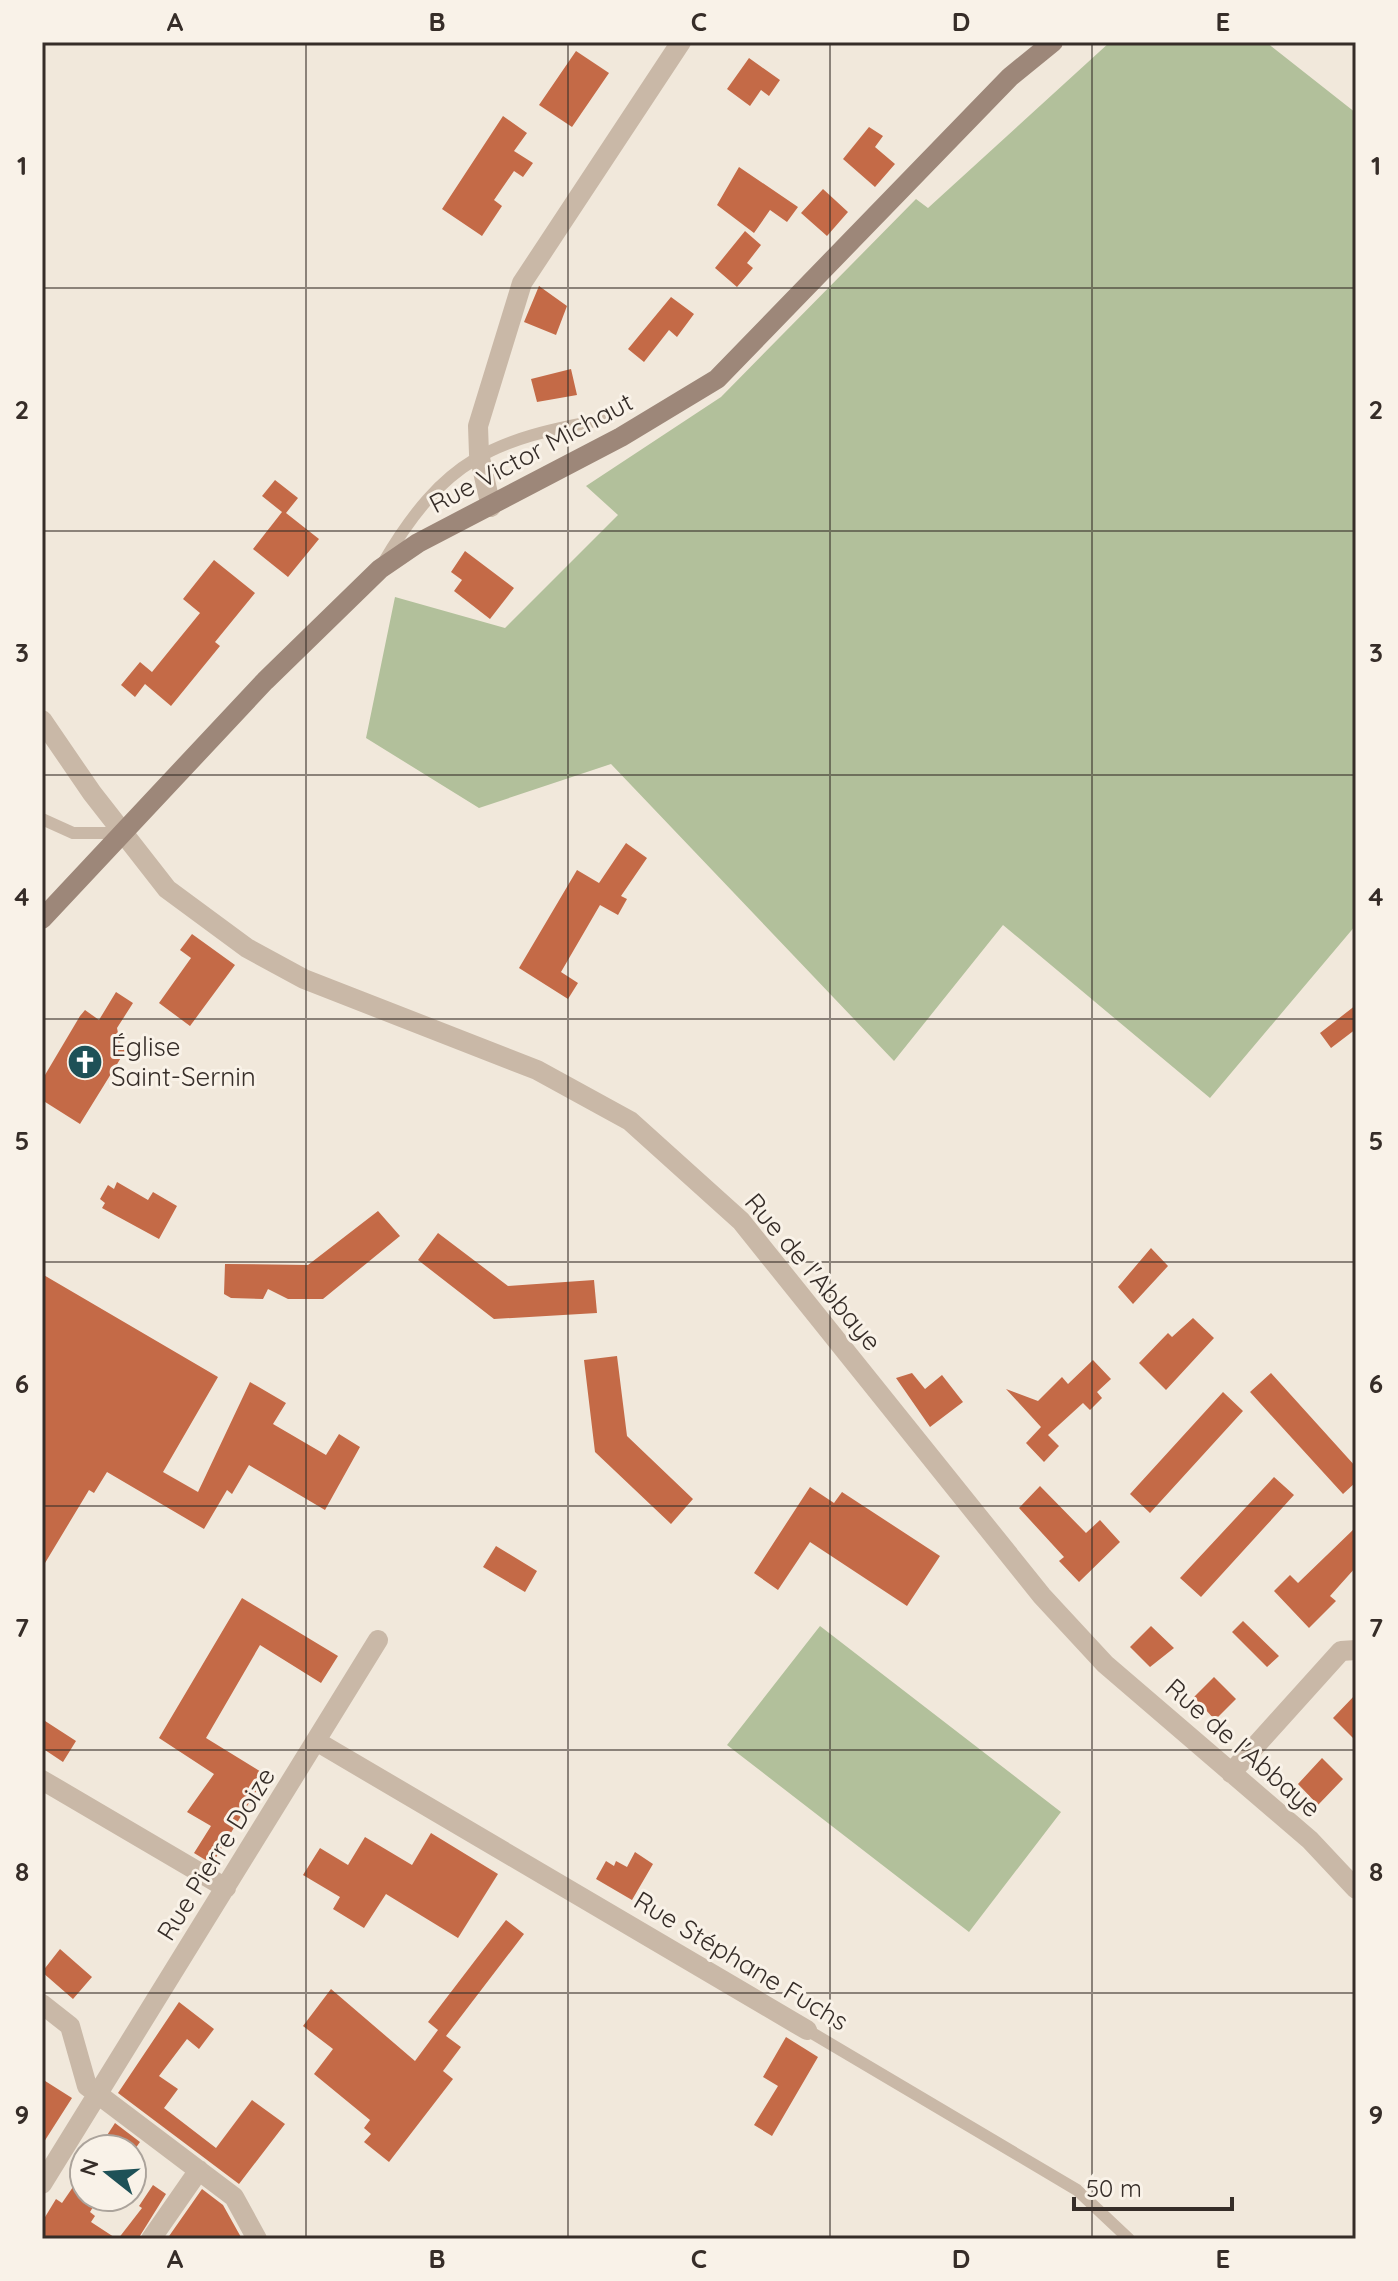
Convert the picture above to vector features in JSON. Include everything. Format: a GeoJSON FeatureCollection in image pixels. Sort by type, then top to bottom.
{"type":"FeatureCollection","features":[{"type":"Feature","properties":{"kind":"street"},"geometry":{"type":"LineString","coordinates":[[491,507],[479,454],[478,426],[522,283],[681,42]]}},
{"type":"Feature","properties":{"kind":"street","name":"Rue Victor Michaut"},"geometry":{"type":"LineString","coordinates":[[42,919],[313,631],[380,569],[418,543],[621,437],[717,379],[1010,77],[1053,42]]}},
{"type":"Feature","properties":{"kind":"street","name":"Rue de l'Abbaye"},"geometry":{"type":"LineString","coordinates":[[42,720],[167,889],[247,948],[304,979],[537,1070],[630,1121],[741,1221],[1042,1596],[1105,1664],[1310,1840],[1356,1889]]}},
{"type":"Feature","properties":{"kind":"street","name":"Rue Pierre Doize"},"geometry":{"type":"LineString","coordinates":[[42,2184],[378,1640]]}},
{"type":"Feature","properties":{"kind":"street"},"geometry":{"type":"LineString","coordinates":[[1231,1773],[1341,1651],[1356,1650]]}},
{"type":"Feature","properties":{"kind":"street","name":"Rue Stéphane Fuchs"},"geometry":{"type":"LineString","coordinates":[[316,1741],[807,2030]]}},
{"type":"Feature","properties":{"kind":"street"},"geometry":{"type":"LineString","coordinates":[[42,1780],[226,1888]]}},
{"type":"Feature","properties":{"kind":"street"},"geometry":{"type":"LineString","coordinates":[[42,2004],[70,2026],[87,2086],[234,2197],[257,2239]]}},
{"type":"Feature","properties":{"kind":"street"},"geometry":{"type":"LineString","coordinates":[[151,2239],[199,2170]]}},
{"type":"Feature","properties":{"kind":"lane"},"geometry":{"type":"LineString","coordinates":[[380,569],[402,530],[462,465],[479,454],[543,430],[607,419]]}},
{"type":"Feature","properties":{"kind":"lane"},"geometry":{"type":"LineString","coordinates":[[42,819],[73,833],[123,833]]}},
{"type":"Feature","properties":{"kind":"lane","name":"Rue Stéphane Fuchs"},"geometry":{"type":"LineString","coordinates":[[807,2030],[1077,2190],[1129,2239]]}},
{"type":"Feature","properties":{"kind":"green space"},"geometry":{"type":"Polygon","coordinates":[[[1110,42],[1266,42],[1356,113],[1356,925],[1210,1098],[1003,925],[894,1061],[611,764],[479,808],[366,738],[395,597],[505,628],[618,515],[586,486],[721,397],[916,199],[928,208],[1110,42]]]}},
{"type":"Feature","properties":{"kind":"green space"},"geometry":{"type":"Polygon","coordinates":[[[820,1626],[1061,1812],[969,1932],[727,1745],[820,1626]]]}},
{"type":"Feature","properties":{"kind":"building"},"geometry":{"type":"Polygon","coordinates":[[[576,51],[609,73],[572,127],[539,105],[576,51]]]}},
{"type":"Feature","properties":{"kind":"building"},"geometry":{"type":"Polygon","coordinates":[[[749,58],[780,80],[769,96],[761,90],[750,106],[727,89],[749,58]]]}},
{"type":"Feature","properties":{"kind":"building"},"geometry":{"type":"Polygon","coordinates":[[[503,116],[527,133],[514,151],[533,163],[523,177],[514,171],[494,200],[502,206],[482,236],[442,209],[503,116]]]}},
{"type":"Feature","properties":{"kind":"building"},"geometry":{"type":"Polygon","coordinates":[[[869,127],[883,136],[875,147],[895,164],[875,187],[843,159],[869,127]]]}},
{"type":"Feature","properties":{"kind":"building"},"geometry":{"type":"Polygon","coordinates":[[[739,167],[798,207],[787,222],[770,210],[754,233],[717,205],[739,167]]]}},
{"type":"Feature","properties":{"kind":"building"},"geometry":{"type":"Polygon","coordinates":[[[823,189],[848,212],[827,236],[801,213],[823,189]]]}},
{"type":"Feature","properties":{"kind":"building"},"geometry":{"type":"Polygon","coordinates":[[[745,231],[761,245],[747,263],[753,268],[737,287],[715,268],[745,231]]]}},
{"type":"Feature","properties":{"kind":"building"},"geometry":{"type":"Polygon","coordinates":[[[539,286],[567,306],[556,335],[524,322],[539,286]]]}},
{"type":"Feature","properties":{"kind":"building"},"geometry":{"type":"Polygon","coordinates":[[[671,297],[694,314],[677,337],[669,330],[644,362],[628,349],[671,297]]]}},
{"type":"Feature","properties":{"kind":"building"},"geometry":{"type":"Polygon","coordinates":[[[571,369],[577,395],[537,402],[531,379],[571,369]]]}},
{"type":"Feature","properties":{"kind":"building"},"geometry":{"type":"Polygon","coordinates":[[[275,480],[298,498],[286,513],[319,539],[288,577],[253,549],[282,512],[262,496],[275,480]]]}},
{"type":"Feature","properties":{"kind":"building"},"geometry":{"type":"Polygon","coordinates":[[[465,551],[514,588],[490,619],[454,591],[462,580],[451,572],[465,551]]]}},
{"type":"Feature","properties":{"kind":"building"},"geometry":{"type":"Polygon","coordinates":[[[214,560],[255,593],[215,642],[220,646],[171,706],[145,684],[135,697],[121,685],[140,662],[152,672],[200,613],[183,599],[214,560]]]}},
{"type":"Feature","properties":{"kind":"building"},"geometry":{"type":"Polygon","coordinates":[[[626,843],[647,858],[621,896],[627,899],[618,915],[600,905],[561,972],[578,983],[568,999],[519,968],[577,870],[599,883],[626,843]]]}},
{"type":"Feature","properties":{"kind":"building"},"geometry":{"type":"Polygon","coordinates":[[[192,934],[235,965],[190,1026],[159,1003],[191,958],[180,950],[192,934]]]}},
{"type":"Feature","properties":{"kind":"building","name":"Église Saint-Sernin"},"geometry":{"type":"Polygon","coordinates":[[[116,992],[133,1003],[117,1028],[120,1043],[127,1048],[80,1124],[42,1100],[42,1080],[85,1010],[99,1020],[116,992]]]}},
{"type":"Feature","properties":{"kind":"building"},"geometry":{"type":"Polygon","coordinates":[[[1356,1005],[1356,1029],[1331,1048],[1320,1033],[1356,1005]]]}},
{"type":"Feature","properties":{"kind":"building"},"geometry":{"type":"Polygon","coordinates":[[[117,1182],[148,1200],[153,1192],[177,1206],[159,1239],[102,1208],[105,1203],[100,1199],[108,1185],[114,1189],[117,1182]]]}},
{"type":"Feature","properties":{"kind":"building"},"geometry":{"type":"Polygon","coordinates":[[[378,1211],[400,1236],[323,1299],[288,1299],[268,1289],[263,1299],[231,1298],[224,1294],[225,1264],[308,1265],[378,1211]]]}},
{"type":"Feature","properties":{"kind":"building"},"geometry":{"type":"Polygon","coordinates":[[[438,1233],[508,1286],[594,1280],[597,1313],[494,1319],[418,1260],[438,1233]]]}},
{"type":"Feature","properties":{"kind":"building"},"geometry":{"type":"Polygon","coordinates":[[[1151,1248],[1168,1266],[1133,1304],[1118,1287],[1151,1248]]]}},
{"type":"Feature","properties":{"kind":"building"},"geometry":{"type":"Polygon","coordinates":[[[42,1274],[218,1377],[163,1472],[198,1492],[250,1382],[286,1403],[273,1424],[326,1455],[339,1434],[360,1447],[325,1510],[249,1465],[232,1494],[227,1490],[204,1529],[107,1472],[94,1493],[89,1490],[42,1568],[42,1274]]]}},
{"type":"Feature","properties":{"kind":"building"},"geometry":{"type":"Polygon","coordinates":[[[1193,1318],[1214,1338],[1166,1390],[1139,1363],[1168,1333],[1172,1337],[1193,1318]]]}},
{"type":"Feature","properties":{"kind":"building"},"geometry":{"type":"Polygon","coordinates":[[[617,1356],[627,1436],[693,1499],[671,1524],[595,1452],[584,1360],[617,1356]]]}},
{"type":"Feature","properties":{"kind":"building"},"geometry":{"type":"Polygon","coordinates":[[[1093,1360],[1111,1379],[1097,1392],[1102,1398],[1090,1410],[1083,1403],[1048,1435],[1059,1446],[1044,1462],[1026,1443],[1041,1427],[1006,1389],[1038,1401],[1062,1377],[1068,1384],[1093,1360]]]}},
{"type":"Feature","properties":{"kind":"building"},"geometry":{"type":"Polygon","coordinates":[[[912,1373],[925,1389],[942,1375],[963,1402],[930,1427],[896,1378],[912,1373]]]}},
{"type":"Feature","properties":{"kind":"building"},"geometry":{"type":"Polygon","coordinates":[[[1271,1373],[1356,1467],[1356,1482],[1343,1494],[1250,1392],[1271,1373]]]}},
{"type":"Feature","properties":{"kind":"building"},"geometry":{"type":"Polygon","coordinates":[[[1223,1392],[1243,1411],[1150,1513],[1130,1494],[1223,1392]]]}},
{"type":"Feature","properties":{"kind":"building"},"geometry":{"type":"Polygon","coordinates":[[[1274,1477],[1294,1495],[1201,1597],[1180,1578],[1274,1477]]]}},
{"type":"Feature","properties":{"kind":"building"},"geometry":{"type":"Polygon","coordinates":[[[1040,1486],[1086,1533],[1100,1520],[1120,1542],[1079,1582],[1059,1561],[1064,1557],[1019,1508],[1040,1486]]]}},
{"type":"Feature","properties":{"kind":"building"},"geometry":{"type":"Polygon","coordinates":[[[810,1487],[834,1503],[842,1492],[940,1556],[907,1606],[810,1542],[778,1590],[754,1573],[810,1487]]]}},
{"type":"Feature","properties":{"kind":"building"},"geometry":{"type":"Polygon","coordinates":[[[1356,1527],[1356,1567],[1330,1596],[1336,1601],[1309,1628],[1274,1591],[1290,1575],[1298,1583],[1356,1527]]]}},
{"type":"Feature","properties":{"kind":"building"},"geometry":{"type":"Polygon","coordinates":[[[496,1546],[537,1571],[525,1592],[483,1567],[496,1546]]]}},
{"type":"Feature","properties":{"kind":"building"},"geometry":{"type":"Polygon","coordinates":[[[242,1598],[338,1656],[321,1683],[260,1645],[206,1738],[266,1775],[212,1864],[194,1853],[211,1826],[187,1812],[214,1774],[159,1738],[242,1598]]]}},
{"type":"Feature","properties":{"kind":"building"},"geometry":{"type":"Polygon","coordinates":[[[1243,1621],[1279,1656],[1267,1667],[1232,1632],[1243,1621]]]}},
{"type":"Feature","properties":{"kind":"building"},"geometry":{"type":"Polygon","coordinates":[[[1151,1626],[1174,1648],[1150,1667],[1130,1647],[1151,1626]]]}},
{"type":"Feature","properties":{"kind":"building"},"geometry":{"type":"Polygon","coordinates":[[[1214,1677],[1236,1699],[1215,1720],[1194,1697],[1214,1677]]]}},
{"type":"Feature","properties":{"kind":"building"},"geometry":{"type":"Polygon","coordinates":[[[1356,1694],[1356,1741],[1333,1718],[1356,1694]]]}},
{"type":"Feature","properties":{"kind":"building"},"geometry":{"type":"Polygon","coordinates":[[[42,1719],[76,1741],[63,1762],[42,1748],[42,1719]]]}},
{"type":"Feature","properties":{"kind":"building"},"geometry":{"type":"Polygon","coordinates":[[[1322,1758],[1343,1779],[1318,1805],[1298,1784],[1322,1758]]]}},
{"type":"Feature","properties":{"kind":"building"},"geometry":{"type":"Polygon","coordinates":[[[431,1833],[498,1874],[458,1938],[386,1894],[364,1928],[333,1909],[340,1897],[303,1875],[320,1848],[348,1865],[365,1837],[412,1865],[431,1833]]]}},
{"type":"Feature","properties":{"kind":"building"},"geometry":{"type":"Polygon","coordinates":[[[635,1852],[653,1864],[632,1900],[596,1879],[606,1861],[614,1866],[616,1861],[627,1867],[635,1852]]]}},
{"type":"Feature","properties":{"kind":"building"},"geometry":{"type":"Polygon","coordinates":[[[506,1920],[524,1934],[446,2036],[461,2047],[443,2071],[453,2079],[389,2162],[364,2142],[371,2134],[364,2128],[370,2120],[314,2074],[333,2049],[303,2026],[331,1989],[415,2061],[438,2030],[428,2022],[506,1920]]]}},
{"type":"Feature","properties":{"kind":"building"},"geometry":{"type":"Polygon","coordinates":[[[60,1949],[92,1977],[73,1999],[42,1972],[60,1949]]]}},
{"type":"Feature","properties":{"kind":"building"},"geometry":{"type":"Polygon","coordinates":[[[179,2002],[214,2029],[199,2049],[187,2039],[159,2076],[178,2089],[164,2108],[216,2148],[252,2100],[285,2124],[239,2184],[118,2093],[179,2002]]]}},
{"type":"Feature","properties":{"kind":"building"},"geometry":{"type":"Polygon","coordinates":[[[786,2037],[818,2057],[772,2136],[754,2125],[778,2086],[763,2077],[786,2037]]]}},
{"type":"Feature","properties":{"kind":"building"},"geometry":{"type":"Polygon","coordinates":[[[42,2079],[72,2098],[42,2145],[42,2079]]]}},
{"type":"Feature","properties":{"kind":"building"},"geometry":{"type":"Polygon","coordinates":[[[115,2123],[128,2133],[108,2133],[115,2123]]]}},
{"type":"Feature","properties":{"kind":"building"},"geometry":{"type":"Polygon","coordinates":[[[153,2185],[166,2194],[138,2239],[118,2239],[138,2213],[148,2213],[148,2192],[153,2185]]]}},
{"type":"Feature","properties":{"kind":"building"},"geometry":{"type":"Polygon","coordinates":[[[202,2189],[223,2205],[242,2239],[167,2239],[202,2189]]]}},
{"type":"Feature","properties":{"kind":"building"},"geometry":{"type":"Polygon","coordinates":[[[68,2194],[68,2213],[91,2213],[95,2216],[91,2222],[117,2239],[42,2239],[42,2222],[56,2199],[62,2203],[68,2194]]]}},
{"type":"Feature","properties":{"kind":"place","name":"Église Saint-Sernin"},"geometry":{"type":"Point","coordinates":[85,1062]}}]}
